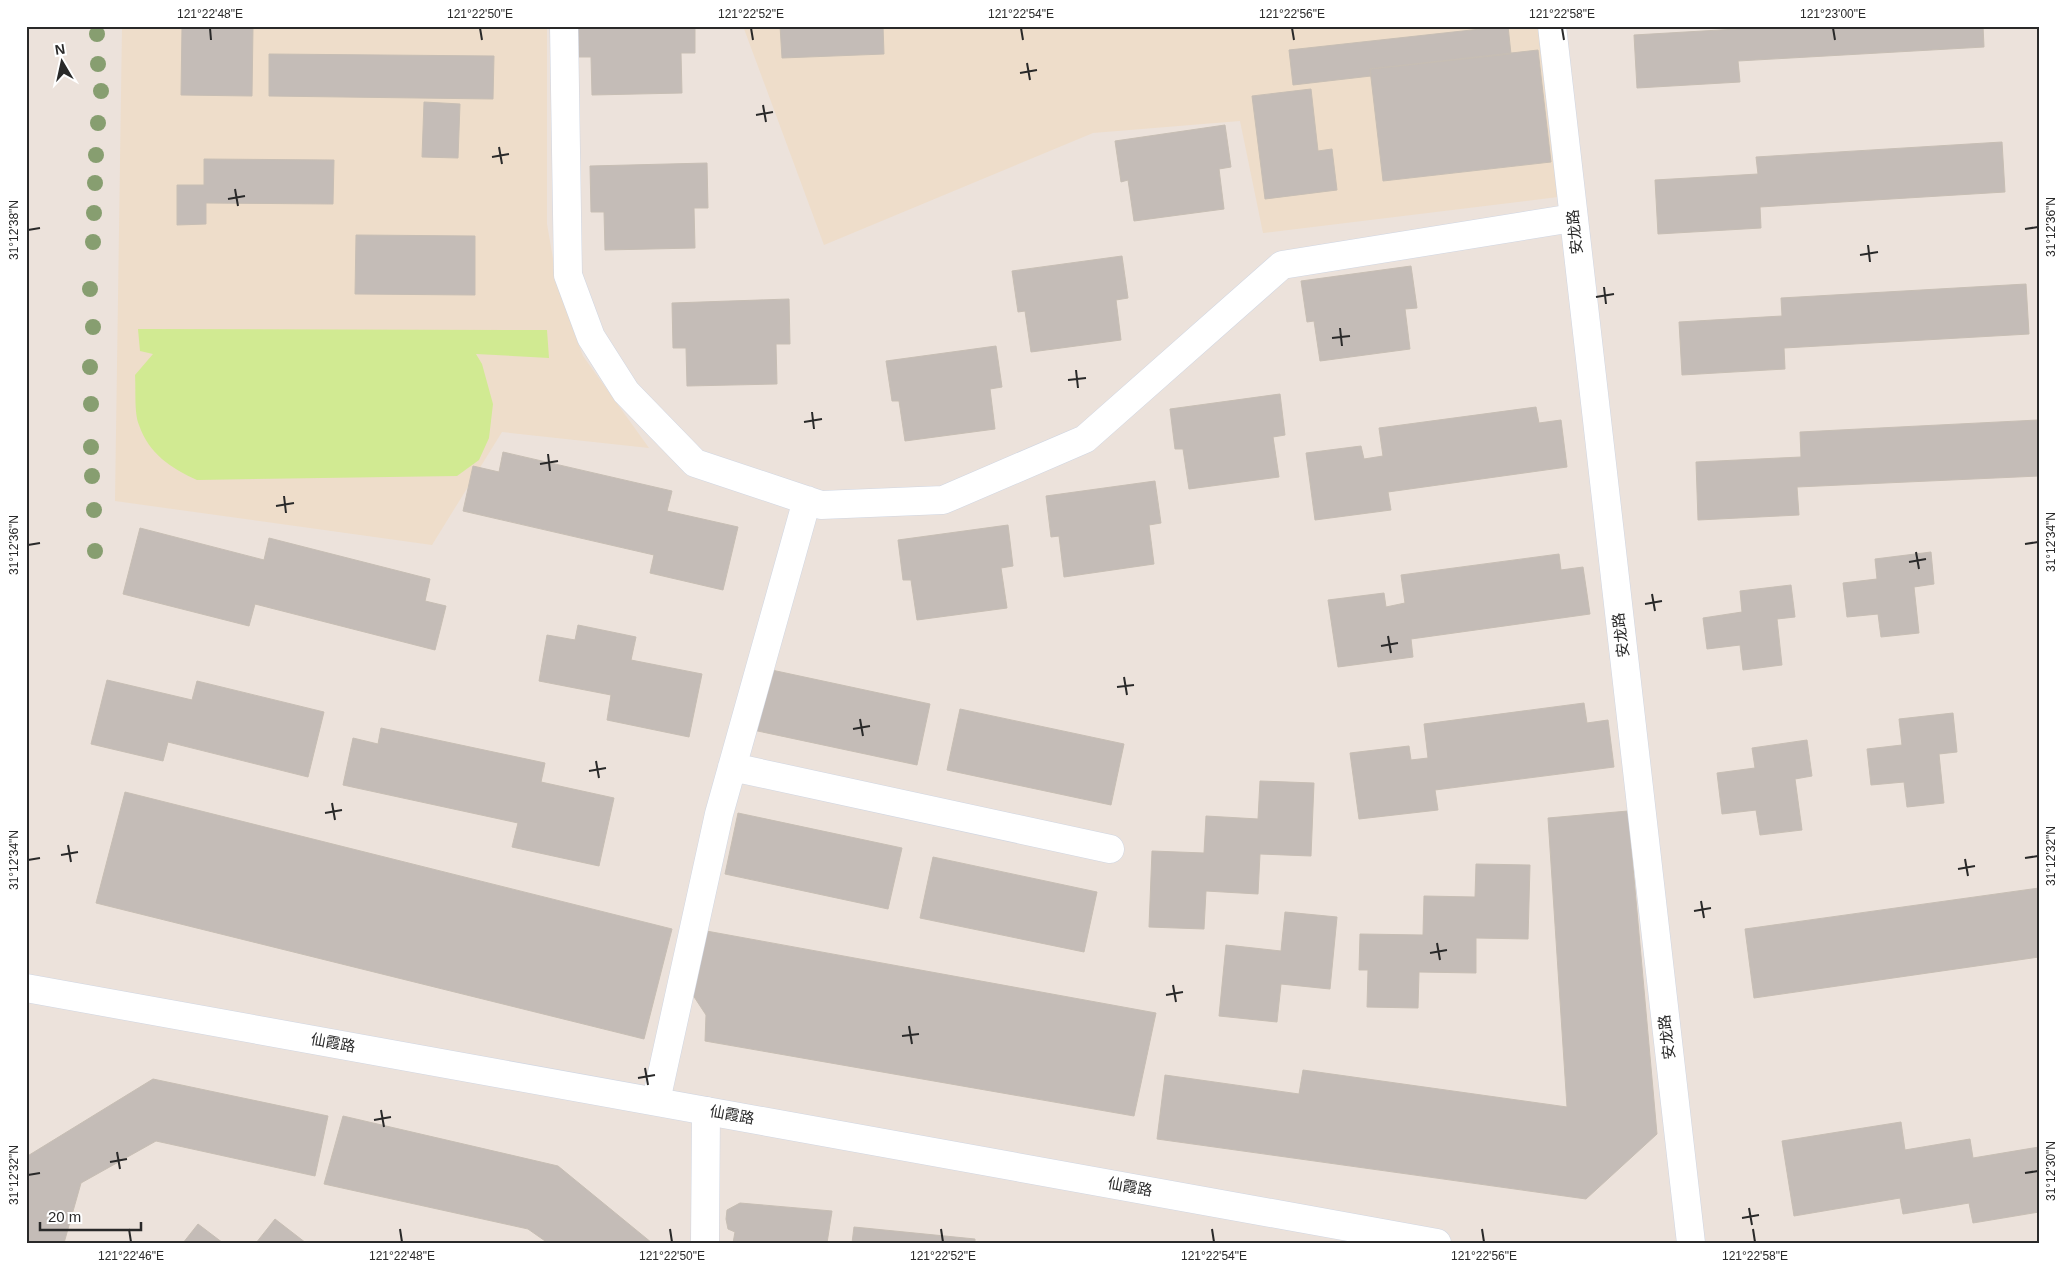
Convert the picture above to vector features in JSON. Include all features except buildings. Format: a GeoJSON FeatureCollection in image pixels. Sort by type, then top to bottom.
{"type":"FeatureCollection","features":[{"type":"Feature","properties":{"kind":"street"},"geometry":{"type":"LineString","coordinates":[[564,26],[568,275],[591,337],[626,392],[694,463],[821,504],[943,500],[1085,439],[1282,265],[1573,218]]}},
{"type":"Feature","properties":{"kind":"street","name":"安龙路"},"geometry":{"type":"LineString","coordinates":[[1552,26],[1691,1243]]}},
{"type":"Feature","properties":{"kind":"street"},"geometry":{"type":"LineString","coordinates":[[656,1101],[719,814],[806,500]]}},
{"type":"Feature","properties":{"kind":"street"},"geometry":{"type":"LineString","coordinates":[[732,767],[1110,849]]}},
{"type":"Feature","properties":{"kind":"street","name":"仙霞路"},"geometry":{"type":"LineString","coordinates":[[26,988],[1437,1243]]}},
{"type":"Feature","properties":{"kind":"street"},"geometry":{"type":"LineString","coordinates":[[705,1243],[706,1111]]}},
{"type":"Feature","properties":{"kind":"shaded area"},"geometry":{"type":"Polygon","coordinates":[[[743,26],[1538,26],[1558,197],[1263,233],[1240,121],[1093,133],[824,245],[743,26]]]}},
{"type":"Feature","properties":{"kind":"shaded area"},"geometry":{"type":"Polygon","coordinates":[[[122,27],[547,27],[547,224],[558,288],[583,356],[649,448],[502,432],[432,545],[115,501],[122,27]]]}},
{"type":"Feature","properties":{"kind":"green space"},"geometry":{"type":"Polygon","coordinates":[[[138,329],[547,330],[549,358],[476,354],[482,364],[493,404],[489,438],[479,460],[457,476],[197,480],[170,465],[155,452],[143,435],[137,420],[135,375],[153,354],[140,351],[138,329]]]}}]}
